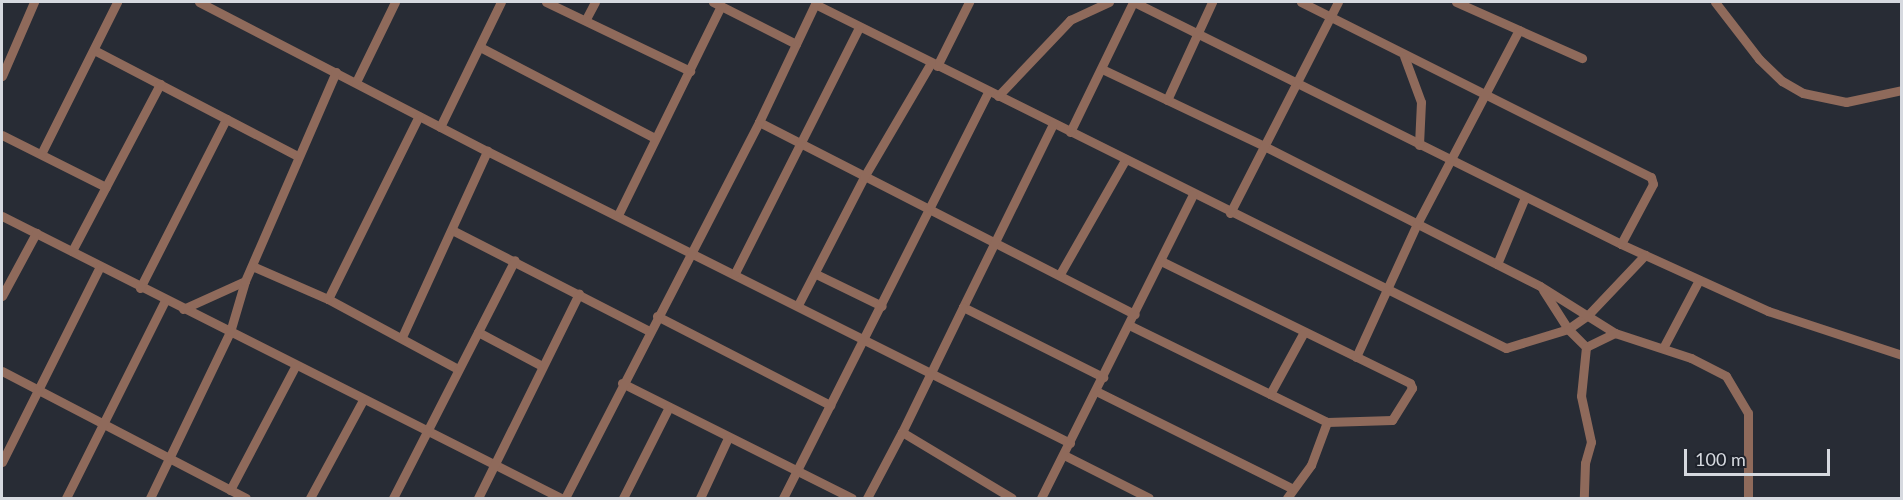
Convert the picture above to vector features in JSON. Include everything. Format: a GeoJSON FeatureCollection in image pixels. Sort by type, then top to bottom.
{"type":"FeatureCollection","features":[{"type":"Feature","properties":{"kind":"street"},"geometry":{"type":"LineString","coordinates":[[2,76],[34,2]]}},
{"type":"Feature","properties":{"kind":"street"},"geometry":{"type":"LineString","coordinates":[[41,154],[117,2]]}},
{"type":"Feature","properties":{"kind":"street"},"geometry":{"type":"LineString","coordinates":[[199,2],[487,151],[735,273],[1070,443]]}},
{"type":"Feature","properties":{"kind":"street"},"geometry":{"type":"LineString","coordinates":[[440,127],[501,2]]}},
{"type":"Feature","properties":{"kind":"street"},"geometry":{"type":"LineString","coordinates":[[546,2],[690,71]]}},
{"type":"Feature","properties":{"kind":"street"},"geometry":{"type":"LineString","coordinates":[[586,20],[596,2]]}},
{"type":"Feature","properties":{"kind":"street"},"geometry":{"type":"LineString","coordinates":[[798,305],[864,177],[934,64],[969,2]]}},
{"type":"Feature","properties":{"kind":"street"},"geometry":{"type":"LineString","coordinates":[[783,498],[930,209],[993,94],[1070,20],[1109,2]]}},
{"type":"Feature","properties":{"kind":"street"},"geometry":{"type":"LineString","coordinates":[[1070,132],[1133,2],[1451,161],[1699,280],[1768,310],[1902,355]]}},
{"type":"Feature","properties":{"kind":"street"},"geometry":{"type":"LineString","coordinates":[[1167,100],[1212,2]]}},
{"type":"Feature","properties":{"kind":"street"},"geometry":{"type":"LineString","coordinates":[[1301,2],[1404,56],[1650,177],[1653,184],[1621,244]]}},
{"type":"Feature","properties":{"kind":"street"},"geometry":{"type":"LineString","coordinates":[[1230,213],[1338,2]]}},
{"type":"Feature","properties":{"kind":"street"},"geometry":{"type":"LineString","coordinates":[[1456,2],[1582,58]]}},
{"type":"Feature","properties":{"kind":"street"},"geometry":{"type":"LineString","coordinates":[[1714,2],[1759,59],[1782,81],[1803,93],[1846,102],[1902,90]]}},
{"type":"Feature","properties":{"kind":"street"},"geometry":{"type":"LineString","coordinates":[[356,82],[391,3]]}},
{"type":"Feature","properties":{"kind":"street"},"geometry":{"type":"LineString","coordinates":[[2,216],[493,467],[563,498],[759,122],[816,3],[859,27],[1193,195],[1386,291],[1510,349],[1568,329],[1588,315],[1645,255]]}},
{"type":"Feature","properties":{"kind":"street"},"geometry":{"type":"LineString","coordinates":[[618,215],[690,71],[717,4],[796,45]]}},
{"type":"Feature","properties":{"kind":"street"},"geometry":{"type":"LineString","coordinates":[[735,273],[859,27]]}},
{"type":"Feature","properties":{"kind":"street"},"geometry":{"type":"LineString","coordinates":[[1356,357],[1417,224],[1451,161],[1482,94],[1519,30]]}},
{"type":"Feature","properties":{"kind":"street"},"geometry":{"type":"LineString","coordinates":[[480,47],[655,138]]}},
{"type":"Feature","properties":{"kind":"street"},"geometry":{"type":"LineString","coordinates":[[94,50],[298,156]]}},
{"type":"Feature","properties":{"kind":"street"},"geometry":{"type":"LineString","coordinates":[[1404,56],[1421,102],[1419,145]]}},
{"type":"Feature","properties":{"kind":"street"},"geometry":{"type":"LineString","coordinates":[[1101,69],[1264,146],[1540,286],[1615,333],[1663,348],[1726,376],[1745,403],[1748,498]]}},
{"type":"Feature","properties":{"kind":"street"},"geometry":{"type":"LineString","coordinates":[[150,498],[230,332],[245,282],[336,72]]}},
{"type":"Feature","properties":{"kind":"street"},"geometry":{"type":"LineString","coordinates":[[72,251],[160,84]]}},
{"type":"Feature","properties":{"kind":"street"},"geometry":{"type":"LineString","coordinates":[[328,299],[419,116]]}},
{"type":"Feature","properties":{"kind":"street"},"geometry":{"type":"LineString","coordinates":[[140,288],[226,119]]}},
{"type":"Feature","properties":{"kind":"street"},"geometry":{"type":"LineString","coordinates":[[759,122],[800,146],[1060,274],[1135,314]]}},
{"type":"Feature","properties":{"kind":"street"},"geometry":{"type":"LineString","coordinates":[[867,498],[933,374],[993,242],[1053,124]]}},
{"type":"Feature","properties":{"kind":"street"},"geometry":{"type":"LineString","coordinates":[[2,135],[106,188]]}},
{"type":"Feature","properties":{"kind":"street"},"geometry":{"type":"LineString","coordinates":[[402,337],[487,151]]}},
{"type":"Feature","properties":{"kind":"street"},"geometry":{"type":"LineString","coordinates":[[1060,274],[1125,160]]}},
{"type":"Feature","properties":{"kind":"street"},"geometry":{"type":"LineString","coordinates":[[1041,498],[1193,195]]}},
{"type":"Feature","properties":{"kind":"street"},"geometry":{"type":"LineString","coordinates":[[1497,264],[1525,197]]}},
{"type":"Feature","properties":{"kind":"street"},"geometry":{"type":"LineString","coordinates":[[452,230],[649,331]]}},
{"type":"Feature","properties":{"kind":"street"},"geometry":{"type":"LineString","coordinates":[[2,296],[36,233]]}},
{"type":"Feature","properties":{"kind":"street"},"geometry":{"type":"LineString","coordinates":[[393,498],[514,260]]}},
{"type":"Feature","properties":{"kind":"street"},"geometry":{"type":"LineString","coordinates":[[1129,325],[1327,422],[1392,420],[1412,388],[1410,383],[1161,261]]}},
{"type":"Feature","properties":{"kind":"street"},"geometry":{"type":"LineString","coordinates":[[2,462],[100,266]]}},
{"type":"Feature","properties":{"kind":"street"},"geometry":{"type":"LineString","coordinates":[[252,266],[328,299],[458,369]]}},
{"type":"Feature","properties":{"kind":"street"},"geometry":{"type":"LineString","coordinates":[[816,274],[882,306]]}},
{"type":"Feature","properties":{"kind":"street"},"geometry":{"type":"LineString","coordinates":[[1663,348],[1699,280]]}},
{"type":"Feature","properties":{"kind":"street"},"geometry":{"type":"LineString","coordinates":[[183,309],[245,282]]}},
{"type":"Feature","properties":{"kind":"street"},"geometry":{"type":"LineString","coordinates":[[1540,286],[1568,329],[1586,347]]}},
{"type":"Feature","properties":{"kind":"street"},"geometry":{"type":"LineString","coordinates":[[478,498],[579,294]]}},
{"type":"Feature","properties":{"kind":"street"},"geometry":{"type":"LineString","coordinates":[[66,498],[165,300]]}},
{"type":"Feature","properties":{"kind":"street"},"geometry":{"type":"LineString","coordinates":[[963,307],[1103,377]]}},
{"type":"Feature","properties":{"kind":"street"},"geometry":{"type":"LineString","coordinates":[[657,316],[830,405]]}},
{"type":"Feature","properties":{"kind":"street"},"geometry":{"type":"LineString","coordinates":[[478,332],[542,366]]}},
{"type":"Feature","properties":{"kind":"street"},"geometry":{"type":"LineString","coordinates":[[1270,394],[1304,332]]}},
{"type":"Feature","properties":{"kind":"street"},"geometry":{"type":"LineString","coordinates":[[1586,347],[1615,333]]}},
{"type":"Feature","properties":{"kind":"street"},"geometry":{"type":"LineString","coordinates":[[1584,498],[1585,464],[1591,442],[1581,396],[1586,347]]}},
{"type":"Feature","properties":{"kind":"street"},"geometry":{"type":"LineString","coordinates":[[230,490],[296,365]]}},
{"type":"Feature","properties":{"kind":"street"},"geometry":{"type":"LineString","coordinates":[[2,371],[246,498]]}},
{"type":"Feature","properties":{"kind":"street"},"geometry":{"type":"LineString","coordinates":[[622,383],[852,498]]}},
{"type":"Feature","properties":{"kind":"street"},"geometry":{"type":"LineString","coordinates":[[1096,391],[1291,488]]}},
{"type":"Feature","properties":{"kind":"street"},"geometry":{"type":"LineString","coordinates":[[310,498],[363,400]]}},
{"type":"Feature","properties":{"kind":"street"},"geometry":{"type":"LineString","coordinates":[[623,498],[669,407]]}},
{"type":"Feature","properties":{"kind":"street"},"geometry":{"type":"LineString","coordinates":[[1287,498],[1291,488],[1311,465],[1327,422]]}},
{"type":"Feature","properties":{"kind":"street"},"geometry":{"type":"LineString","coordinates":[[902,432],[1012,498]]}},
{"type":"Feature","properties":{"kind":"street"},"geometry":{"type":"LineString","coordinates":[[700,498],[728,438]]}},
{"type":"Feature","properties":{"kind":"street"},"geometry":{"type":"LineString","coordinates":[[1064,455],[1149,498]]}}]}
